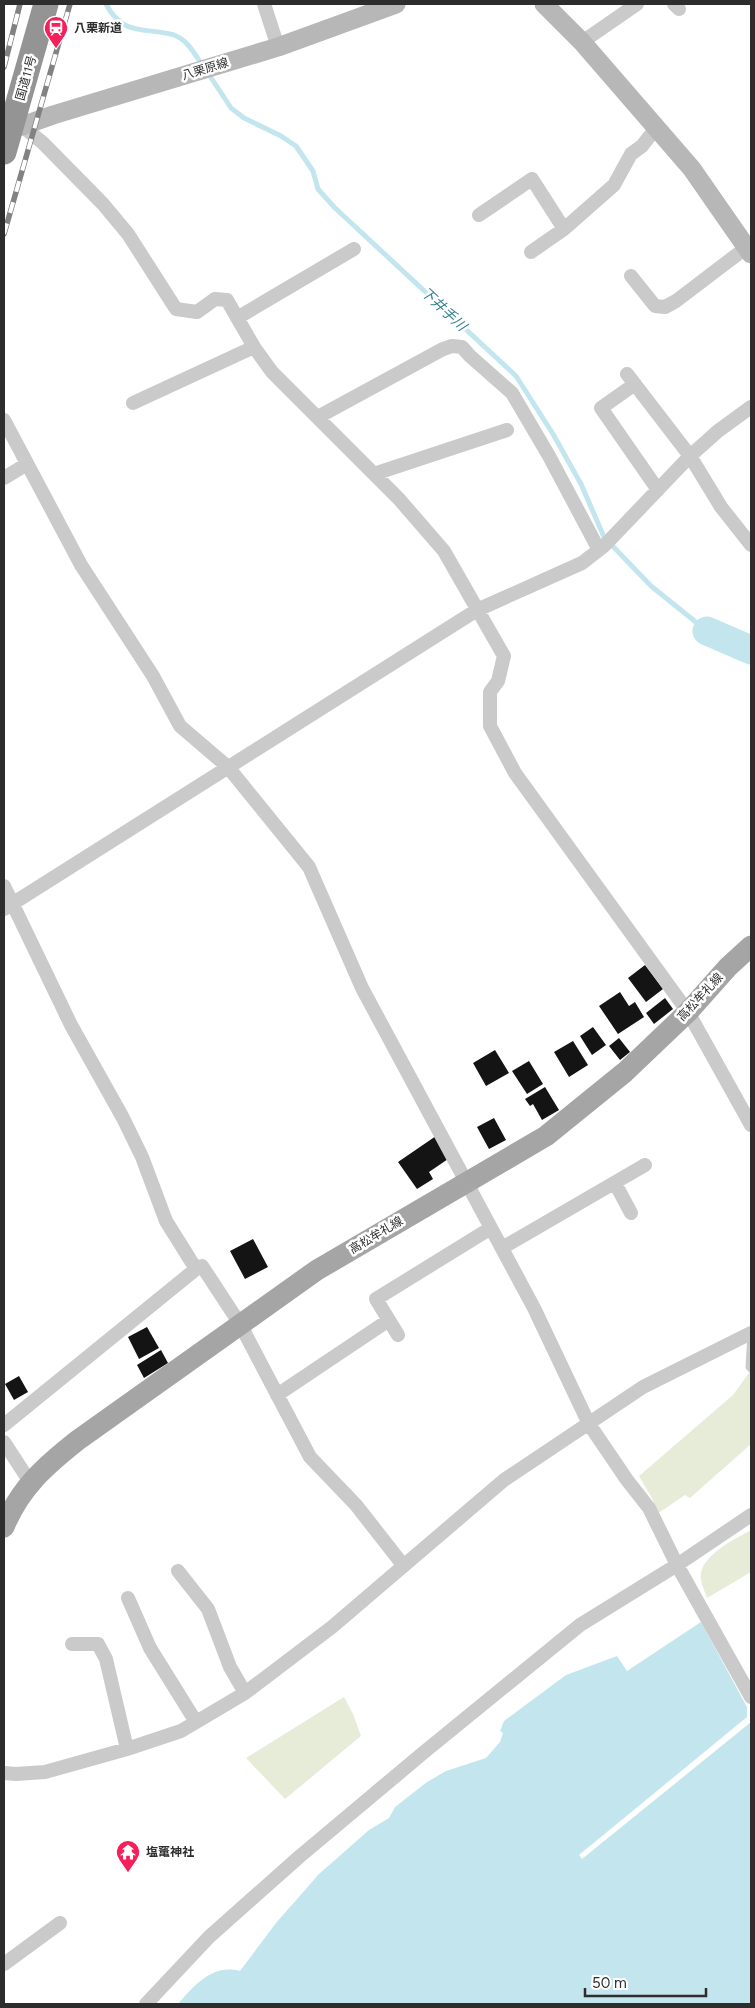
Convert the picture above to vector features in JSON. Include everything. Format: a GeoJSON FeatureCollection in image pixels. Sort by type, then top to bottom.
{"type":"FeatureCollection","features":[{"type":"Feature","properties":{"kind":"highway","name":"国道11号"},"geometry":{"type":"LineString","coordinates":[[4,152],[17,127],[46,4]]}},
{"type":"Feature","properties":{"kind":"main road","name":"八栗原線"},"geometry":{"type":"LineString","coordinates":[[17,127],[278,47],[396,4]]}},
{"type":"Feature","properties":{"kind":"main road"},"geometry":{"type":"LineString","coordinates":[[544,4],[582,42],[692,169],[749,251]]}},
{"type":"Feature","properties":{"kind":"main road","name":"高松牟礼線"},"geometry":{"type":"LineString","coordinates":[[4,1527],[12,1507],[30,1482],[48,1464],[78,1440],[317,1270],[546,1136],[625,1072],[688,1012],[728,967],[751,946]]}},
{"type":"Feature","properties":{"kind":"street"},"geometry":{"type":"LineString","coordinates":[[264,4],[278,47]]}},
{"type":"Feature","properties":{"kind":"street"},"geometry":{"type":"LineString","coordinates":[[582,42],[637,4]]}},
{"type":"Feature","properties":{"kind":"street"},"geometry":{"type":"LineString","coordinates":[[17,127],[43,144],[103,204],[128,234],[176,309],[197,312],[215,299],[227,300],[254,347],[272,372],[399,499],[444,551],[504,656],[498,681],[490,692],[490,726],[515,773],[688,1012],[751,1125]]}},
{"type":"Feature","properties":{"kind":"street"},"geometry":{"type":"LineString","coordinates":[[530,252],[564,229],[614,185],[632,154],[642,146],[656,128]]}},
{"type":"Feature","properties":{"kind":"street"},"geometry":{"type":"LineString","coordinates":[[479,215],[532,179],[564,229]]}},
{"type":"Feature","properties":{"kind":"street"},"geometry":{"type":"LineString","coordinates":[[237,318],[354,249]]}},
{"type":"Feature","properties":{"kind":"street"},"geometry":{"type":"LineString","coordinates":[[631,276],[655,306],[665,307],[749,251]]}},
{"type":"Feature","properties":{"kind":"street"},"geometry":{"type":"LineString","coordinates":[[318,417],[443,349],[452,346],[462,347],[512,393],[602,548]]}},
{"type":"Feature","properties":{"kind":"street"},"geometry":{"type":"LineString","coordinates":[[133,403],[254,347]]}},
{"type":"Feature","properties":{"kind":"street"},"geometry":{"type":"LineString","coordinates":[[658,490],[601,408],[631,379],[690,456],[721,507],[751,545]]}},
{"type":"Feature","properties":{"kind":"street"},"geometry":{"type":"LineString","coordinates":[[9,906],[478,610],[582,562],[602,548],[690,456],[718,430],[751,407]]}},
{"type":"Feature","properties":{"kind":"street"},"geometry":{"type":"LineString","coordinates":[[4,420],[81,566],[153,676],[180,726],[228,767],[309,867],[362,988],[534,1308],[589,1424],[627,1480],[649,1508],[677,1565],[751,1697]]}},
{"type":"Feature","properties":{"kind":"street"},"geometry":{"type":"LineString","coordinates":[[374,474],[507,430]]}},
{"type":"Feature","properties":{"kind":"street"},"geometry":{"type":"LineString","coordinates":[[4,478],[27,464]]}},
{"type":"Feature","properties":{"kind":"street"},"geometry":{"type":"LineString","coordinates":[[4,886],[9,906],[142,1157],[166,1221],[196,1269]]}},
{"type":"Feature","properties":{"kind":"street"},"geometry":{"type":"LineString","coordinates":[[502,1248],[645,1165]]}},
{"type":"Feature","properties":{"kind":"street"},"geometry":{"type":"LineString","coordinates":[[615,1183],[631,1214]]}},
{"type":"Feature","properties":{"kind":"street"},"geometry":{"type":"LineString","coordinates":[[398,1335],[376,1299],[491,1228]]}},
{"type":"Feature","properties":{"kind":"street"},"geometry":{"type":"LineString","coordinates":[[4,1425],[202,1266],[240,1324],[310,1457],[356,1505],[403,1565]]}},
{"type":"Feature","properties":{"kind":"street"},"geometry":{"type":"LineString","coordinates":[[278,1395],[389,1320]]}},
{"type":"Feature","properties":{"kind":"street"},"geometry":{"type":"LineString","coordinates":[[4,1773],[44,1772],[127,1749],[181,1731],[245,1693],[332,1627],[504,1480],[643,1387],[751,1333]]}},
{"type":"Feature","properties":{"kind":"street"},"geometry":{"type":"LineString","coordinates":[[4,1442],[30,1482]]}},
{"type":"Feature","properties":{"kind":"street"},"geometry":{"type":"LineString","coordinates":[[146,2004],[216,1931],[299,1857],[422,1753],[580,1626],[677,1565],[751,1515]]}},
{"type":"Feature","properties":{"kind":"street"},"geometry":{"type":"LineString","coordinates":[[178,1571],[208,1609],[230,1667],[245,1693]]}},
{"type":"Feature","properties":{"kind":"street"},"geometry":{"type":"LineString","coordinates":[[128,1598],[150,1648],[196,1722]]}},
{"type":"Feature","properties":{"kind":"street"},"geometry":{"type":"LineString","coordinates":[[72,1644],[98,1644],[106,1659],[127,1749]]}},
{"type":"Feature","properties":{"kind":"street"},"geometry":{"type":"LineString","coordinates":[[4,1964],[60,1923]]}},
{"type":"Feature","properties":{"kind":"lane"},"geometry":{"type":"LineString","coordinates":[[751,1333],[749,1367],[751,1368]]}},
{"type":"Feature","properties":{"kind":"green space"},"geometry":{"type":"Polygon","coordinates":[[[751,1370],[751,1444],[690,1498],[685,1495],[657,1514],[653,1500],[639,1476],[733,1395],[751,1370]]]}},
{"type":"Feature","properties":{"kind":"green space"},"geometry":{"type":"Polygon","coordinates":[[[751,1530],[751,1572],[707,1598],[701,1580],[701,1572],[705,1564],[711,1556],[727,1544],[751,1530]]]}},
{"type":"Feature","properties":{"kind":"green space"},"geometry":{"type":"Polygon","coordinates":[[[344,1697],[361,1736],[285,1799],[246,1758],[344,1697]]]}},
{"type":"Feature","properties":{"kind":"water"},"geometry":{"type":"Polygon","coordinates":[[[701,1622],[747,1707],[747,1717],[579,1855],[582,1859],[751,1722],[751,2004],[178,2004],[198,1983],[213,1973],[230,1970],[240,1971],[276,1923],[319,1874],[369,1830],[389,1818],[395,1807],[427,1782],[446,1771],[486,1758],[500,1742],[503,1733],[500,1731],[504,1721],[566,1675],[617,1656],[627,1671],[701,1622]]]}},
{"type":"Feature","properties":{"kind":"building"},"geometry":{"type":"Polygon","coordinates":[[[645,965],[663,989],[646,1002],[628,978],[645,965]]]}},
{"type":"Feature","properties":{"kind":"building"},"geometry":{"type":"Polygon","coordinates":[[[620,992],[629,1006],[635,1002],[644,1017],[618,1034],[599,1006],[620,992]]]}},
{"type":"Feature","properties":{"kind":"building"},"geometry":{"type":"Polygon","coordinates":[[[665,998],[673,1009],[654,1024],[646,1013],[665,998]]]}},
{"type":"Feature","properties":{"kind":"building"},"geometry":{"type":"Polygon","coordinates":[[[593,1027],[606,1045],[592,1055],[580,1036],[593,1027]]]}},
{"type":"Feature","properties":{"kind":"building"},"geometry":{"type":"Polygon","coordinates":[[[619,1038],[630,1052],[620,1060],[609,1046],[619,1038]]]}},
{"type":"Feature","properties":{"kind":"building"},"geometry":{"type":"Polygon","coordinates":[[[573,1041],[588,1065],[569,1077],[554,1052],[573,1041]]]}},
{"type":"Feature","properties":{"kind":"building"},"geometry":{"type":"Polygon","coordinates":[[[495,1050],[509,1073],[486,1086],[473,1063],[495,1050]]]}},
{"type":"Feature","properties":{"kind":"building"},"geometry":{"type":"Polygon","coordinates":[[[529,1061],[543,1084],[527,1094],[512,1071],[529,1061]]]}},
{"type":"Feature","properties":{"kind":"building"},"geometry":{"type":"Polygon","coordinates":[[[545,1087],[559,1110],[542,1120],[533,1104],[530,1106],[525,1099],[545,1087]]]}},
{"type":"Feature","properties":{"kind":"building"},"geometry":{"type":"Polygon","coordinates":[[[494,1118],[506,1140],[489,1149],[477,1127],[494,1118]]]}},
{"type":"Feature","properties":{"kind":"building"},"geometry":{"type":"Polygon","coordinates":[[[436,1136],[451,1157],[429,1172],[433,1179],[417,1189],[398,1162],[436,1136]]]}},
{"type":"Feature","properties":{"kind":"building"},"geometry":{"type":"Polygon","coordinates":[[[253,1239],[268,1267],[245,1279],[230,1251],[253,1239]]]}},
{"type":"Feature","properties":{"kind":"building"},"geometry":{"type":"Polygon","coordinates":[[[147,1327],[159,1348],[139,1359],[128,1337],[147,1327]]]}},
{"type":"Feature","properties":{"kind":"building"},"geometry":{"type":"Polygon","coordinates":[[[161,1350],[168,1363],[144,1378],[137,1365],[161,1350]]]}},
{"type":"Feature","properties":{"kind":"building"},"geometry":{"type":"Polygon","coordinates":[[[19,1376],[28,1392],[14,1400],[5,1384],[19,1376]]]}},
{"type":"Feature","properties":{"kind":"waterway","name":"下井手川"},"geometry":{"type":"LineString","coordinates":[[106,4],[120,22],[128,26],[179,37],[191,48],[203,66]]}},
{"type":"Feature","properties":{"kind":"waterway","name":"下井手川"},"geometry":{"type":"LineString","coordinates":[[208,73],[231,108],[244,118],[281,136],[296,146],[313,171],[318,189],[335,208],[516,376],[553,434],[581,484],[604,537],[651,586],[707,631]]}},
{"type":"Feature","properties":{"kind":"waterway","name":"下井手川"},"geometry":{"type":"LineString","coordinates":[[707,631],[751,650]]}},
{"type":"Feature","properties":{"kind":"railway"},"geometry":{"type":"LineString","coordinates":[[4,67],[20,4]]}},
{"type":"Feature","properties":{"kind":"railway"},"geometry":{"type":"LineString","coordinates":[[4,234],[70,4]]}},
{"type":"Feature","properties":{"kind":"place","name":"八栗新道"},"geometry":{"type":"Point","coordinates":[56,49]}},
{"type":"Feature","properties":{"kind":"place","name":"塩竃神社"},"geometry":{"type":"Point","coordinates":[128,1873]}}]}
